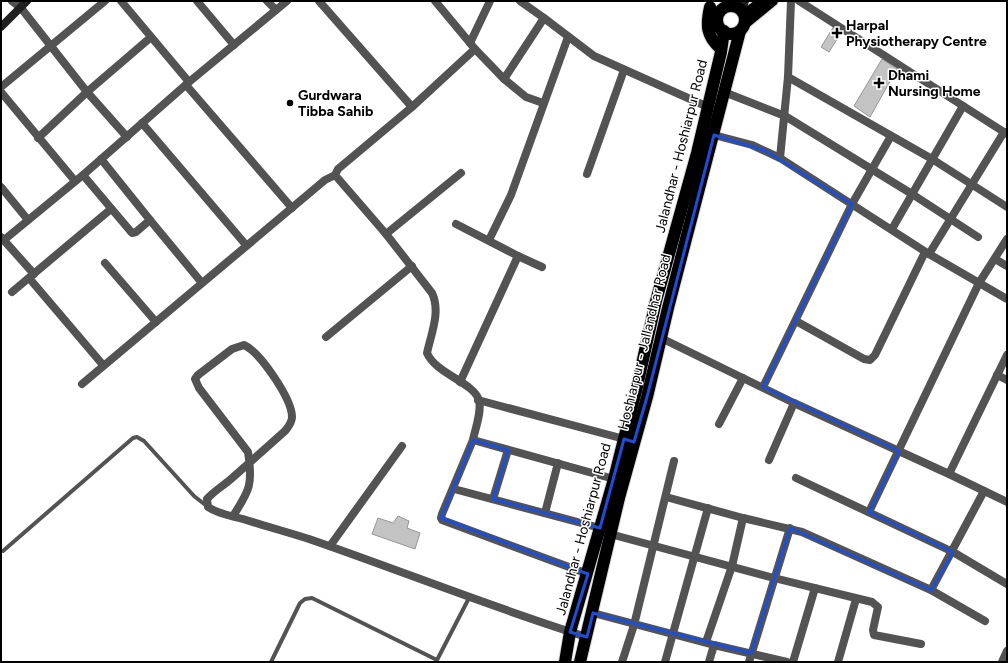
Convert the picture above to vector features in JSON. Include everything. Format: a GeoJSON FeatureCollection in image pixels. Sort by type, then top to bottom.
{"type":"FeatureCollection","features":[{"type":"Feature","properties":{"kind":"highway"},"geometry":{"type":"LineString","coordinates":[[709,4],[720,28],[732,34],[738,11],[720,12],[717,20]]}},
{"type":"Feature","properties":{"kind":"highway"},"geometry":{"type":"LineString","coordinates":[[709,4],[707,19],[708,34],[721,49]]}},
{"type":"Feature","properties":{"kind":"highway","name":"Hoshiarpur - Jallandhar Road"},"geometry":{"type":"LineString","coordinates":[[580,662],[593,613],[605,531],[629,440],[648,397],[661,338],[714,135],[724,92],[738,11]]}},
{"type":"Feature","properties":{"kind":"highway","name":"Jalandhar - Hoshiarpur Road"},"geometry":{"type":"LineString","coordinates":[[565,662],[570,632],[588,574],[605,531],[614,478],[629,440],[636,391],[656,302],[708,107],[724,31]]}},
{"type":"Feature","properties":{"kind":"main road"},"geometry":{"type":"LineString","coordinates":[[738,11],[762,1]]}},
{"type":"Feature","properties":{"kind":"main road"},"geometry":{"type":"LineString","coordinates":[[738,11],[773,1]]}},
{"type":"Feature","properties":{"kind":"street"},"geometry":{"type":"LineString","coordinates":[[12,1],[21,8],[87,92],[127,137]]}},
{"type":"Feature","properties":{"kind":"street"},"geometry":{"type":"LineString","coordinates":[[1,27],[27,1]]}},
{"type":"Feature","properties":{"kind":"street"},"geometry":{"type":"LineString","coordinates":[[1,86],[51,47],[105,1]]}},
{"type":"Feature","properties":{"kind":"street"},"geometry":{"type":"LineString","coordinates":[[121,1],[187,84],[292,208]]}},
{"type":"Feature","properties":{"kind":"street"},"geometry":{"type":"LineString","coordinates":[[197,1],[234,45]]}},
{"type":"Feature","properties":{"kind":"street"},"geometry":{"type":"LineString","coordinates":[[267,1],[276,10]]}},
{"type":"Feature","properties":{"kind":"street"},"geometry":{"type":"LineString","coordinates":[[104,365],[2,238],[28,220],[83,175],[187,84],[287,1]]}},
{"type":"Feature","properties":{"kind":"street"},"geometry":{"type":"LineString","coordinates":[[319,1],[412,108]]}},
{"type":"Feature","properties":{"kind":"street"},"geometry":{"type":"LineString","coordinates":[[435,1],[470,43],[504,79],[526,97],[543,103]]}},
{"type":"Feature","properties":{"kind":"street"},"geometry":{"type":"LineString","coordinates":[[470,43],[490,1]]}},
{"type":"Feature","properties":{"kind":"street"},"geometry":{"type":"LineString","coordinates":[[520,1],[568,36],[588,53],[708,107]]}},
{"type":"Feature","properties":{"kind":"street"},"geometry":{"type":"LineString","coordinates":[[780,158],[786,116],[791,1]]}},
{"type":"Feature","properties":{"kind":"street"},"geometry":{"type":"LineString","coordinates":[[796,321],[864,359],[870,360],[875,355],[927,253],[1006,133],[799,1]]}},
{"type":"Feature","properties":{"kind":"street"},"geometry":{"type":"LineString","coordinates":[[504,79],[544,18]]}},
{"type":"Feature","properties":{"kind":"street"},"geometry":{"type":"LineString","coordinates":[[489,240],[511,195],[568,36]]}},
{"type":"Feature","properties":{"kind":"street"},"geometry":{"type":"LineString","coordinates":[[38,138],[87,92],[150,38]]}},
{"type":"Feature","properties":{"kind":"street"},"geometry":{"type":"LineString","coordinates":[[82,384],[246,245],[325,180],[335,175],[338,168],[412,108],[476,49]]}},
{"type":"Feature","properties":{"kind":"street"},"geometry":{"type":"LineString","coordinates":[[587,174],[624,70]]}},
{"type":"Feature","properties":{"kind":"street"},"geometry":{"type":"LineString","coordinates":[[788,78],[932,159],[1007,207]]}},
{"type":"Feature","properties":{"kind":"street"},"geometry":{"type":"LineString","coordinates":[[1,92],[75,181]]}},
{"type":"Feature","properties":{"kind":"street"},"geometry":{"type":"LineString","coordinates":[[724,92],[786,116],[978,237]]}},
{"type":"Feature","properties":{"kind":"street"},"geometry":{"type":"LineString","coordinates":[[892,229],[963,106]]}},
{"type":"Feature","properties":{"kind":"street"},"geometry":{"type":"LineString","coordinates":[[142,123],[246,245]]}},
{"type":"Feature","properties":{"kind":"street"},"geometry":{"type":"LineString","coordinates":[[714,135],[752,145],[780,158],[927,253],[1007,299]]}},
{"type":"Feature","properties":{"kind":"street"},"geometry":{"type":"LineString","coordinates":[[763,387],[852,204],[891,136]]}},
{"type":"Feature","properties":{"kind":"street"},"geometry":{"type":"LineString","coordinates":[[101,159],[202,283]]}},
{"type":"Feature","properties":{"kind":"street"},"geometry":{"type":"LineString","coordinates":[[386,234],[461,173]]}},
{"type":"Feature","properties":{"kind":"street"},"geometry":{"type":"LineString","coordinates":[[83,175],[132,233],[136,232],[150,220]]}},
{"type":"Feature","properties":{"kind":"street"},"geometry":{"type":"LineString","coordinates":[[335,175],[386,234],[432,293],[436,301],[434,322],[427,353],[436,366],[474,393],[478,400],[479,410],[473,440],[454,489],[442,514],[442,520],[588,574]]}},
{"type":"Feature","properties":{"kind":"street"},"geometry":{"type":"LineString","coordinates":[[1,187],[28,220]]}},
{"type":"Feature","properties":{"kind":"street"},"geometry":{"type":"LineString","coordinates":[[12,292],[111,208]]}},
{"type":"Feature","properties":{"kind":"street"},"geometry":{"type":"LineString","coordinates":[[456,224],[542,267]]}},
{"type":"Feature","properties":{"kind":"street"},"geometry":{"type":"LineString","coordinates":[[869,512],[979,284],[1007,239]]}},
{"type":"Feature","properties":{"kind":"street"},"geometry":{"type":"LineString","coordinates":[[460,382],[518,256]]}},
{"type":"Feature","properties":{"kind":"street"},"geometry":{"type":"LineString","coordinates":[[995,259],[1007,266]]}},
{"type":"Feature","properties":{"kind":"street"},"geometry":{"type":"LineString","coordinates":[[106,263],[156,322]]}},
{"type":"Feature","properties":{"kind":"street"},"geometry":{"type":"LineString","coordinates":[[326,337],[412,266]]}},
{"type":"Feature","properties":{"kind":"street"},"geometry":{"type":"LineString","coordinates":[[661,338],[794,403],[1007,502]]}},
{"type":"Feature","properties":{"kind":"street"},"geometry":{"type":"LineString","coordinates":[[233,516],[249,490],[250,478],[249,464],[248,452],[199,388],[195,379],[198,374],[232,349],[244,345],[256,354],[268,369],[289,404],[292,419],[290,426],[285,431],[249,464],[207,499],[208,508],[233,516],[330,546],[469,598],[586,637]]}},
{"type":"Feature","properties":{"kind":"street"},"geometry":{"type":"LineString","coordinates":[[949,474],[1007,355]]}},
{"type":"Feature","properties":{"kind":"street"},"geometry":{"type":"LineString","coordinates":[[998,375],[1007,380]]}},
{"type":"Feature","properties":{"kind":"street"},"geometry":{"type":"LineString","coordinates":[[719,424],[743,378]]}},
{"type":"Feature","properties":{"kind":"street"},"geometry":{"type":"LineString","coordinates":[[478,400],[629,440]]}},
{"type":"Feature","properties":{"kind":"street"},"geometry":{"type":"LineString","coordinates":[[769,460],[794,403]]}},
{"type":"Feature","properties":{"kind":"street"},"geometry":{"type":"LineString","coordinates":[[473,440],[614,478]]}},
{"type":"Feature","properties":{"kind":"street"},"geometry":{"type":"LineString","coordinates":[[330,546],[402,446]]}},
{"type":"Feature","properties":{"kind":"street"},"geometry":{"type":"LineString","coordinates":[[493,499],[508,450]]}},
{"type":"Feature","properties":{"kind":"street"},"geometry":{"type":"LineString","coordinates":[[622,662],[634,625],[674,462]]}},
{"type":"Feature","properties":{"kind":"street"},"geometry":{"type":"LineString","coordinates":[[545,513],[558,463]]}},
{"type":"Feature","properties":{"kind":"street"},"geometry":{"type":"LineString","coordinates":[[796,478],[953,552],[1007,584]]}},
{"type":"Feature","properties":{"kind":"street"},"geometry":{"type":"LineString","coordinates":[[454,489],[545,513],[654,546],[872,602],[878,607],[873,630],[874,635],[921,644]]}},
{"type":"Feature","properties":{"kind":"street"},"geometry":{"type":"LineString","coordinates":[[931,590],[953,552],[984,491]]}},
{"type":"Feature","properties":{"kind":"street"},"geometry":{"type":"LineString","coordinates":[[666,497],[743,518],[790,528],[811,536],[931,590],[984,621]]}},
{"type":"Feature","properties":{"kind":"street"},"geometry":{"type":"LineString","coordinates":[[665,662],[708,508]]}},
{"type":"Feature","properties":{"kind":"street"},"geometry":{"type":"LineString","coordinates":[[709,662],[710,644],[732,566],[743,518]]}},
{"type":"Feature","properties":{"kind":"street"},"geometry":{"type":"LineString","coordinates":[[749,662],[790,528]]}},
{"type":"Feature","properties":{"kind":"street"},"geometry":{"type":"LineString","coordinates":[[793,662],[814,588]]}},
{"type":"Feature","properties":{"kind":"street"},"geometry":{"type":"LineString","coordinates":[[838,662],[856,599]]}},
{"type":"Feature","properties":{"kind":"street"},"geometry":{"type":"LineString","coordinates":[[593,613],[634,625],[787,662]]}},
{"type":"Feature","properties":{"kind":"street"},"geometry":{"type":"LineString","coordinates":[[1004,661],[1007,651]]}},
{"type":"Feature","properties":{"kind":"lane"},"geometry":{"type":"LineString","coordinates":[[3,551],[133,438],[137,437],[144,441],[190,493],[208,508]]}},
{"type":"Feature","properties":{"kind":"lane"},"geometry":{"type":"LineString","coordinates":[[271,662],[300,603],[305,599],[312,598],[436,661],[469,598]]}},
{"type":"Feature","properties":{"kind":"highlighted area"},"geometry":{"type":"Polygon","coordinates":[[[714,135],[766,151],[852,204],[763,387],[899,451],[869,512],[953,552],[931,590],[790,528],[751,653],[593,613],[587,637],[570,632],[588,574],[441,518],[473,440],[508,450],[493,499],[600,528],[624,439],[634,442],[647,397],[714,135]]]}},
{"type":"Feature","properties":{"kind":"building"},"geometry":{"type":"Polygon","coordinates":[[[834,26],[842,31],[829,52],[821,47],[834,26]]]}},
{"type":"Feature","properties":{"kind":"building"},"geometry":{"type":"Polygon","coordinates":[[[882,59],[897,69],[870,117],[854,106],[882,59]]]}},
{"type":"Feature","properties":{"kind":"building"},"geometry":{"type":"Polygon","coordinates":[[[398,516],[409,521],[407,528],[420,533],[415,549],[372,534],[378,518],[393,523],[398,516]]]}},
{"type":"Feature","properties":{"kind":"place","name":"Harpal Physiotherapy Centre"},"geometry":{"type":"Point","coordinates":[837,33]}},
{"type":"Feature","properties":{"kind":"place","name":"Dhami Nursing Home"},"geometry":{"type":"Point","coordinates":[879,83]}},
{"type":"Feature","properties":{"kind":"place","name":"Gurdwara Tibba Sahib"},"geometry":{"type":"Point","coordinates":[290,103]}}]}
